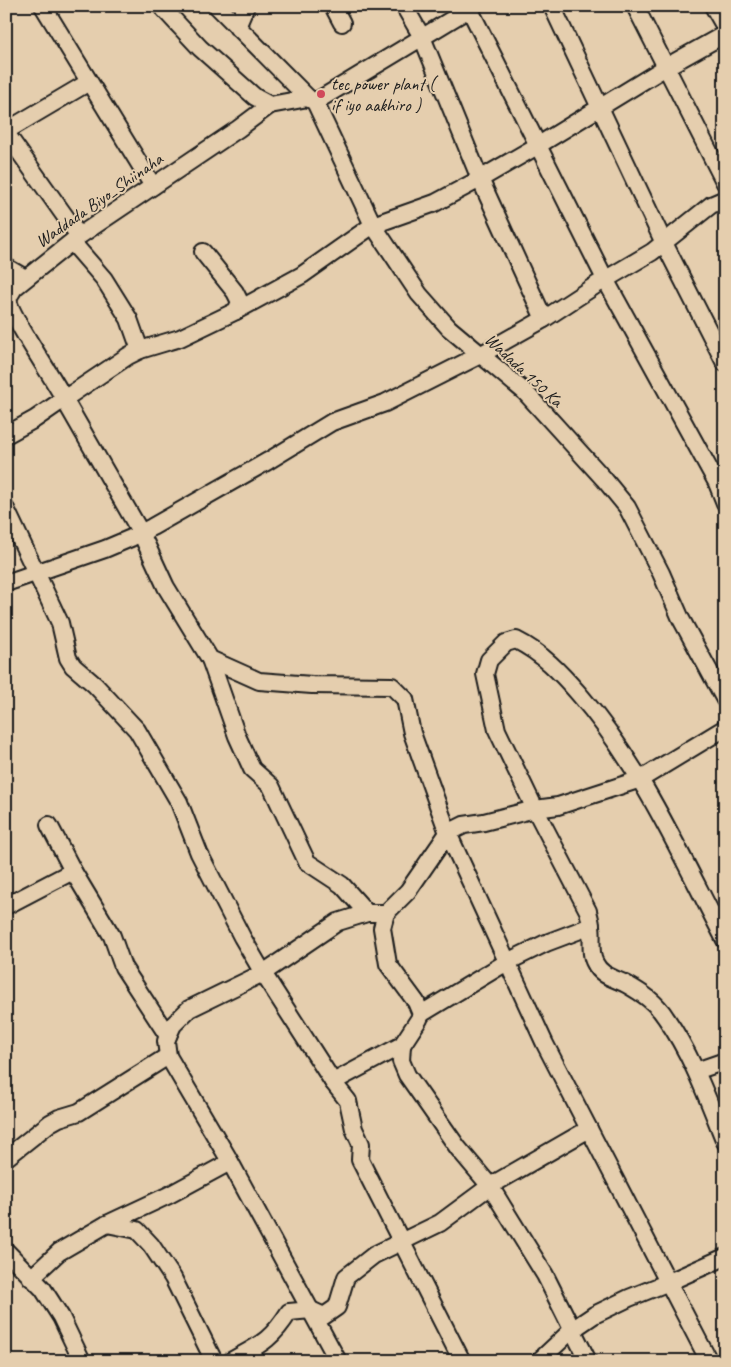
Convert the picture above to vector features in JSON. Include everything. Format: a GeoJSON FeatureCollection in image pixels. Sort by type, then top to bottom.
{"type":"FeatureCollection","features":[{"type":"Feature","properties":{"kind":"street"},"geometry":{"type":"LineString","coordinates":[[43,6],[153,186]]}},
{"type":"Feature","properties":{"kind":"street"},"geometry":{"type":"LineString","coordinates":[[161,6],[200,48],[234,80],[255,97],[270,105],[312,100],[471,7],[605,279],[716,483],[725,503]]}},
{"type":"Feature","properties":{"kind":"street","name":"Wadada 150 Ka"},"geometry":{"type":"LineString","coordinates":[[216,6],[312,100],[373,225],[419,294],[449,328],[525,392],[627,507],[661,572],[682,619],[725,700]]}},
{"type":"Feature","properties":{"kind":"street"},"geometry":{"type":"LineString","coordinates":[[237,27],[246,6]]}},
{"type":"Feature","properties":{"kind":"street"},"geometry":{"type":"LineString","coordinates":[[333,6],[342,23]]}},
{"type":"Feature","properties":{"kind":"street"},"geometry":{"type":"LineString","coordinates":[[404,6],[422,37],[480,179],[544,319]]}},
{"type":"Feature","properties":{"kind":"street"},"geometry":{"type":"LineString","coordinates":[[552,6],[664,243],[725,363]]}},
{"type":"Feature","properties":{"kind":"street"},"geometry":{"type":"LineString","coordinates":[[635,6],[725,183]]}},
{"type":"Feature","properties":{"kind":"street"},"geometry":{"type":"LineString","coordinates":[[713,6],[725,27]]}},
{"type":"Feature","properties":{"kind":"street"},"geometry":{"type":"LineString","coordinates":[[6,435],[34,419],[128,356],[140,350],[180,338],[236,311],[302,275],[373,225],[435,203],[480,179],[538,146],[666,67],[725,34]]}},
{"type":"Feature","properties":{"kind":"street"},"geometry":{"type":"LineString","coordinates":[[89,82],[6,132],[129,319],[140,350]]}},
{"type":"Feature","properties":{"kind":"street","name":"Waddada Biyo_Shiinaha"},"geometry":{"type":"LineString","coordinates":[[15,286],[75,239],[238,129],[270,105]]}},
{"type":"Feature","properties":{"kind":"street"},"geometry":{"type":"LineString","coordinates":[[6,583],[105,548],[141,533],[268,461],[332,422],[385,403],[480,355],[544,319],[605,279],[652,252],[711,205],[725,199]]}},
{"type":"Feature","properties":{"kind":"street"},"geometry":{"type":"LineString","coordinates":[[203,252],[235,292],[240,302],[236,311]]}},
{"type":"Feature","properties":{"kind":"street"},"geometry":{"type":"LineString","coordinates":[[6,267],[15,286],[8,298],[9,305],[58,386],[141,533],[166,587],[210,659],[237,736],[252,769],[271,786],[307,862],[342,885],[367,913]]}},
{"type":"Feature","properties":{"kind":"street"},"geometry":{"type":"LineString","coordinates":[[6,509],[60,622],[68,658],[73,666],[95,685],[137,730],[179,802],[199,853],[242,937],[333,1082],[348,1101],[354,1129],[361,1144],[360,1160],[462,1361]]}},
{"type":"Feature","properties":{"kind":"street"},"geometry":{"type":"LineString","coordinates":[[725,940],[720,921],[641,779],[602,721],[566,679],[534,649],[516,640],[506,643],[489,660],[485,674],[498,730],[535,809],[582,896],[591,926],[594,962],[599,970],[609,977],[637,991],[656,1004],[667,1019],[696,1071],[725,1142]]}},
{"type":"Feature","properties":{"kind":"street"},"geometry":{"type":"LineString","coordinates":[[210,659],[259,682],[312,686],[392,686],[405,699],[412,733],[448,834],[545,1044],[709,1361]]}},
{"type":"Feature","properties":{"kind":"street"},"geometry":{"type":"LineString","coordinates":[[421,1014],[416,1002],[388,964],[382,928],[386,913],[408,891],[448,834],[464,825],[535,809],[558,806],[641,779],[725,728]]}},
{"type":"Feature","properties":{"kind":"street"},"geometry":{"type":"LineString","coordinates":[[49,825],[73,871],[112,936],[123,967],[168,1036]]}},
{"type":"Feature","properties":{"kind":"street"},"geometry":{"type":"LineString","coordinates":[[6,906],[73,871]]}},
{"type":"Feature","properties":{"kind":"street"},"geometry":{"type":"LineString","coordinates":[[338,1361],[230,1162],[168,1056],[166,1042],[174,1025],[189,1009],[263,973],[338,922],[367,913],[386,913]]}},
{"type":"Feature","properties":{"kind":"street"},"geometry":{"type":"LineString","coordinates":[[333,1082],[402,1045],[421,1014],[507,962],[546,943],[591,926]]}},
{"type":"Feature","properties":{"kind":"street"},"geometry":{"type":"LineString","coordinates":[[402,1045],[401,1061],[407,1075],[458,1148],[490,1186],[545,1275],[588,1361]]}},
{"type":"Feature","properties":{"kind":"street"},"geometry":{"type":"LineString","coordinates":[[6,1158],[50,1123],[79,1112],[168,1056]]}},
{"type":"Feature","properties":{"kind":"street"},"geometry":{"type":"LineString","coordinates":[[696,1071],[725,1061]]}},
{"type":"Feature","properties":{"kind":"street"},"geometry":{"type":"LineString","coordinates":[[230,1361],[265,1342],[279,1329],[289,1312],[311,1310],[324,1316],[338,1307],[346,1277],[374,1255],[440,1223],[490,1186],[589,1129]]}},
{"type":"Feature","properties":{"kind":"street"},"geometry":{"type":"LineString","coordinates":[[31,1278],[59,1252],[107,1224],[169,1195],[230,1162]]}},
{"type":"Feature","properties":{"kind":"street"},"geometry":{"type":"LineString","coordinates":[[107,1224],[138,1230],[151,1245],[173,1278],[214,1361]]}},
{"type":"Feature","properties":{"kind":"street"},"geometry":{"type":"LineString","coordinates":[[6,1252],[43,1289],[60,1317],[82,1361]]}},
{"type":"Feature","properties":{"kind":"street"},"geometry":{"type":"LineString","coordinates":[[539,1361],[572,1330],[594,1315],[725,1256]]}},
{"type":"Feature","properties":{"kind":"place","name":"tec power plant ( if iyo aakhiro )"},"geometry":{"type":"Point","coordinates":[321,94]}}]}
